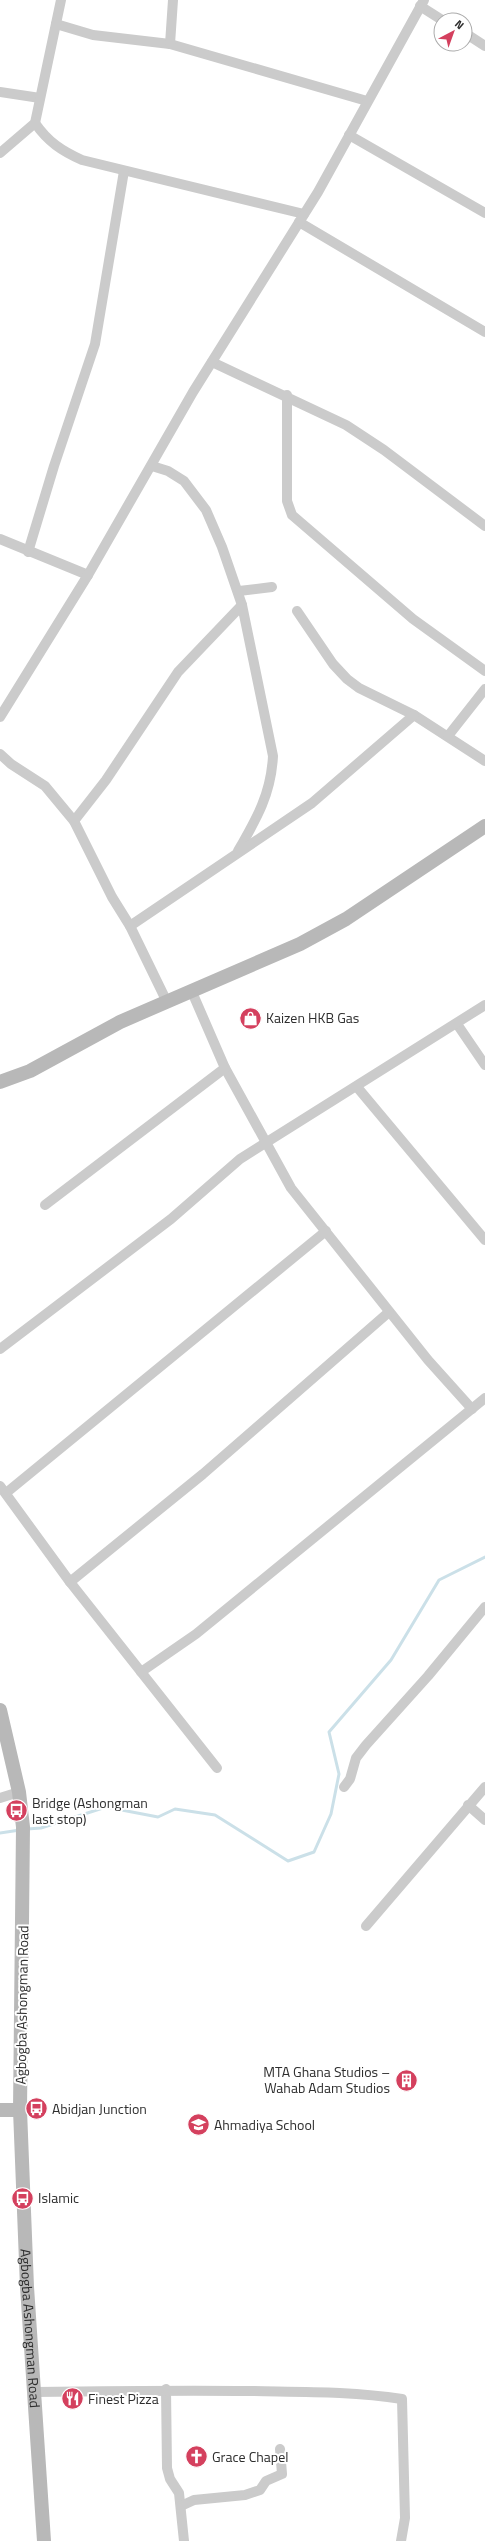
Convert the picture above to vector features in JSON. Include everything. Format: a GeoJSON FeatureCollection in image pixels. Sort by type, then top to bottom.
{"type":"FeatureCollection","features":[{"type":"Feature","properties":{"kind":"street"},"geometry":{"type":"LineString","coordinates":[[0,153],[35,123],[61,0]]}},
{"type":"Feature","properties":{"kind":"street"},"geometry":{"type":"LineString","coordinates":[[170,44],[172,0]]}},
{"type":"Feature","properties":{"kind":"street"},"geometry":{"type":"LineString","coordinates":[[0,717],[88,575],[212,362],[302,218],[350,135],[367,101],[422,3],[433,12]]}},
{"type":"Feature","properties":{"kind":"street"},"geometry":{"type":"LineString","coordinates":[[56,24],[93,35],[170,44],[367,101]]}},
{"type":"Feature","properties":{"kind":"street"},"geometry":{"type":"LineString","coordinates":[[473,39],[485,46]]}},
{"type":"Feature","properties":{"kind":"street"},"geometry":{"type":"LineString","coordinates":[[0,92],[40,98]]}},
{"type":"Feature","properties":{"kind":"street"},"geometry":{"type":"LineString","coordinates":[[35,123],[48,141],[66,153],[124,171],[302,218],[485,332]]}},
{"type":"Feature","properties":{"kind":"street"},"geometry":{"type":"LineString","coordinates":[[350,135],[485,213]]}},
{"type":"Feature","properties":{"kind":"street"},"geometry":{"type":"LineString","coordinates":[[28,552],[54,466],[95,344],[124,171]]}},
{"type":"Feature","properties":{"kind":"street"},"geometry":{"type":"LineString","coordinates":[[212,362],[287,396],[353,429],[384,450],[485,526]]}},
{"type":"Feature","properties":{"kind":"street"},"geometry":{"type":"LineString","coordinates":[[287,396],[287,501],[292,515],[413,619],[485,671]]}},
{"type":"Feature","properties":{"kind":"street"},"geometry":{"type":"LineString","coordinates":[[152,466],[168,471],[184,481],[195,494],[206,510],[239,591],[273,756],[271,779],[262,808],[238,851]]}},
{"type":"Feature","properties":{"kind":"street"},"geometry":{"type":"LineString","coordinates":[[0,539],[28,552],[88,575]]}},
{"type":"Feature","properties":{"kind":"street"},"geometry":{"type":"LineString","coordinates":[[239,591],[272,587]]}},
{"type":"Feature","properties":{"kind":"street"},"geometry":{"type":"LineString","coordinates":[[74,821],[106,780],[178,672],[242,605]]}},
{"type":"Feature","properties":{"kind":"street"},"geometry":{"type":"LineString","coordinates":[[297,611],[333,664],[359,688],[414,715],[485,761]]}},
{"type":"Feature","properties":{"kind":"street"},"geometry":{"type":"LineString","coordinates":[[448,736],[485,690]]}},
{"type":"Feature","properties":{"kind":"street"},"geometry":{"type":"LineString","coordinates":[[130,926],[238,851],[312,803],[414,715]]}},
{"type":"Feature","properties":{"kind":"street"},"geometry":{"type":"LineString","coordinates":[[0,754],[11,764],[46,786],[74,821],[112,897],[130,926],[167,1002]]}},
{"type":"Feature","properties":{"kind":"street"},"geometry":{"type":"LineString","coordinates":[[0,765],[11,764]]}},
{"type":"Feature","properties":{"kind":"street"},"geometry":{"type":"LineString","coordinates":[[0,1082],[30,1071],[77,1044],[167,1002],[300,944],[346,919],[485,826]]}},
{"type":"Feature","properties":{"kind":"street"},"geometry":{"type":"LineString","coordinates":[[192,992],[224,1068],[290,1188],[428,1360],[472,1409]]}},
{"type":"Feature","properties":{"kind":"street"},"geometry":{"type":"LineString","coordinates":[[0,1349],[171,1219],[226,1170],[266,1142],[357,1087],[485,1005]]}},
{"type":"Feature","properties":{"kind":"street"},"geometry":{"type":"LineString","coordinates":[[457,1024],[485,1065]]}},
{"type":"Feature","properties":{"kind":"street"},"geometry":{"type":"LineString","coordinates":[[45,1205],[224,1068]]}},
{"type":"Feature","properties":{"kind":"street"},"geometry":{"type":"LineString","coordinates":[[357,1087],[485,1240]]}},
{"type":"Feature","properties":{"kind":"street"},"geometry":{"type":"LineString","coordinates":[[217,1768],[70,1582],[3,1489],[326,1231]]}},
{"type":"Feature","properties":{"kind":"street"},"geometry":{"type":"LineString","coordinates":[[70,1582],[203,1474],[389,1312]]}},
{"type":"Feature","properties":{"kind":"street"},"geometry":{"type":"LineString","coordinates":[[140,1672],[196,1634],[485,1398]]}},
{"type":"Feature","properties":{"kind":"street"},"geometry":{"type":"LineString","coordinates":[[344,1787],[350,1779],[356,1758],[366,1744],[428,1676],[485,1608]]}},
{"type":"Feature","properties":{"kind":"street","name":"Agbogba Ashongman Road"},"geometry":{"type":"LineString","coordinates":[[0,1710],[18,1792],[23,1827],[25,1869],[20,2110],[34,2392],[44,2541]]}},
{"type":"Feature","properties":{"kind":"street"},"geometry":{"type":"LineString","coordinates":[[366,1926],[468,1805],[485,1787]]}},
{"type":"Feature","properties":{"kind":"street"},"geometry":{"type":"LineString","coordinates":[[0,1798],[18,1792]]}},
{"type":"Feature","properties":{"kind":"street"},"geometry":{"type":"LineString","coordinates":[[468,1805],[485,1820]]}},
{"type":"Feature","properties":{"kind":"street"},"geometry":{"type":"LineString","coordinates":[[0,2110],[20,2110]]}},
{"type":"Feature","properties":{"kind":"street"},"geometry":{"type":"LineString","coordinates":[[34,2392],[166,2390],[362,2393],[402,2399],[401,2440],[405,2518],[401,2541]]}},
{"type":"Feature","properties":{"kind":"street"},"geometry":{"type":"LineString","coordinates":[[166,2390],[167,2468],[170,2479],[179,2493],[182,2506],[184,2541]]}},
{"type":"Feature","properties":{"kind":"street"},"geometry":{"type":"LineString","coordinates":[[182,2506],[194,2500],[245,2495],[260,2490],[266,2481],[282,2474],[280,2449]]}},
{"type":"Feature","properties":{"kind":"waterway"},"geometry":{"type":"LineString","coordinates":[[27,1829],[41,1828],[106,1807],[158,1817],[175,1809],[215,1815],[288,1861],[314,1852],[331,1814],[339,1774],[329,1732],[391,1660],[439,1580],[485,1557]]}},
{"type":"Feature","properties":{"kind":"waterway"},"geometry":{"type":"LineString","coordinates":[[0,1833],[20,1830]]}},
{"type":"Feature","properties":{"kind":"place","name":"Kaizen HKB Gas"},"geometry":{"type":"Point","coordinates":[251,1018]}},
{"type":"Feature","properties":{"kind":"place","name":"Bridge (Ashongman last stop)"},"geometry":{"type":"Point","coordinates":[17,1811]}},
{"type":"Feature","properties":{"kind":"place","name":"MTA Ghana Studios – Wahab Adam Studios"},"geometry":{"type":"Point","coordinates":[406,2080]}},
{"type":"Feature","properties":{"kind":"place","name":"Abidjan Junction"},"geometry":{"type":"Point","coordinates":[36,2109]}},
{"type":"Feature","properties":{"kind":"place","name":"Ahmadiya School"},"geometry":{"type":"Point","coordinates":[199,2125]}},
{"type":"Feature","properties":{"kind":"place","name":"Islamic"},"geometry":{"type":"Point","coordinates":[22,2198]}},
{"type":"Feature","properties":{"kind":"place","name":"Finest Pizza"},"geometry":{"type":"Point","coordinates":[72,2399]}},
{"type":"Feature","properties":{"kind":"place","name":"Grace Chapel"},"geometry":{"type":"Point","coordinates":[196,2457]}}]}
